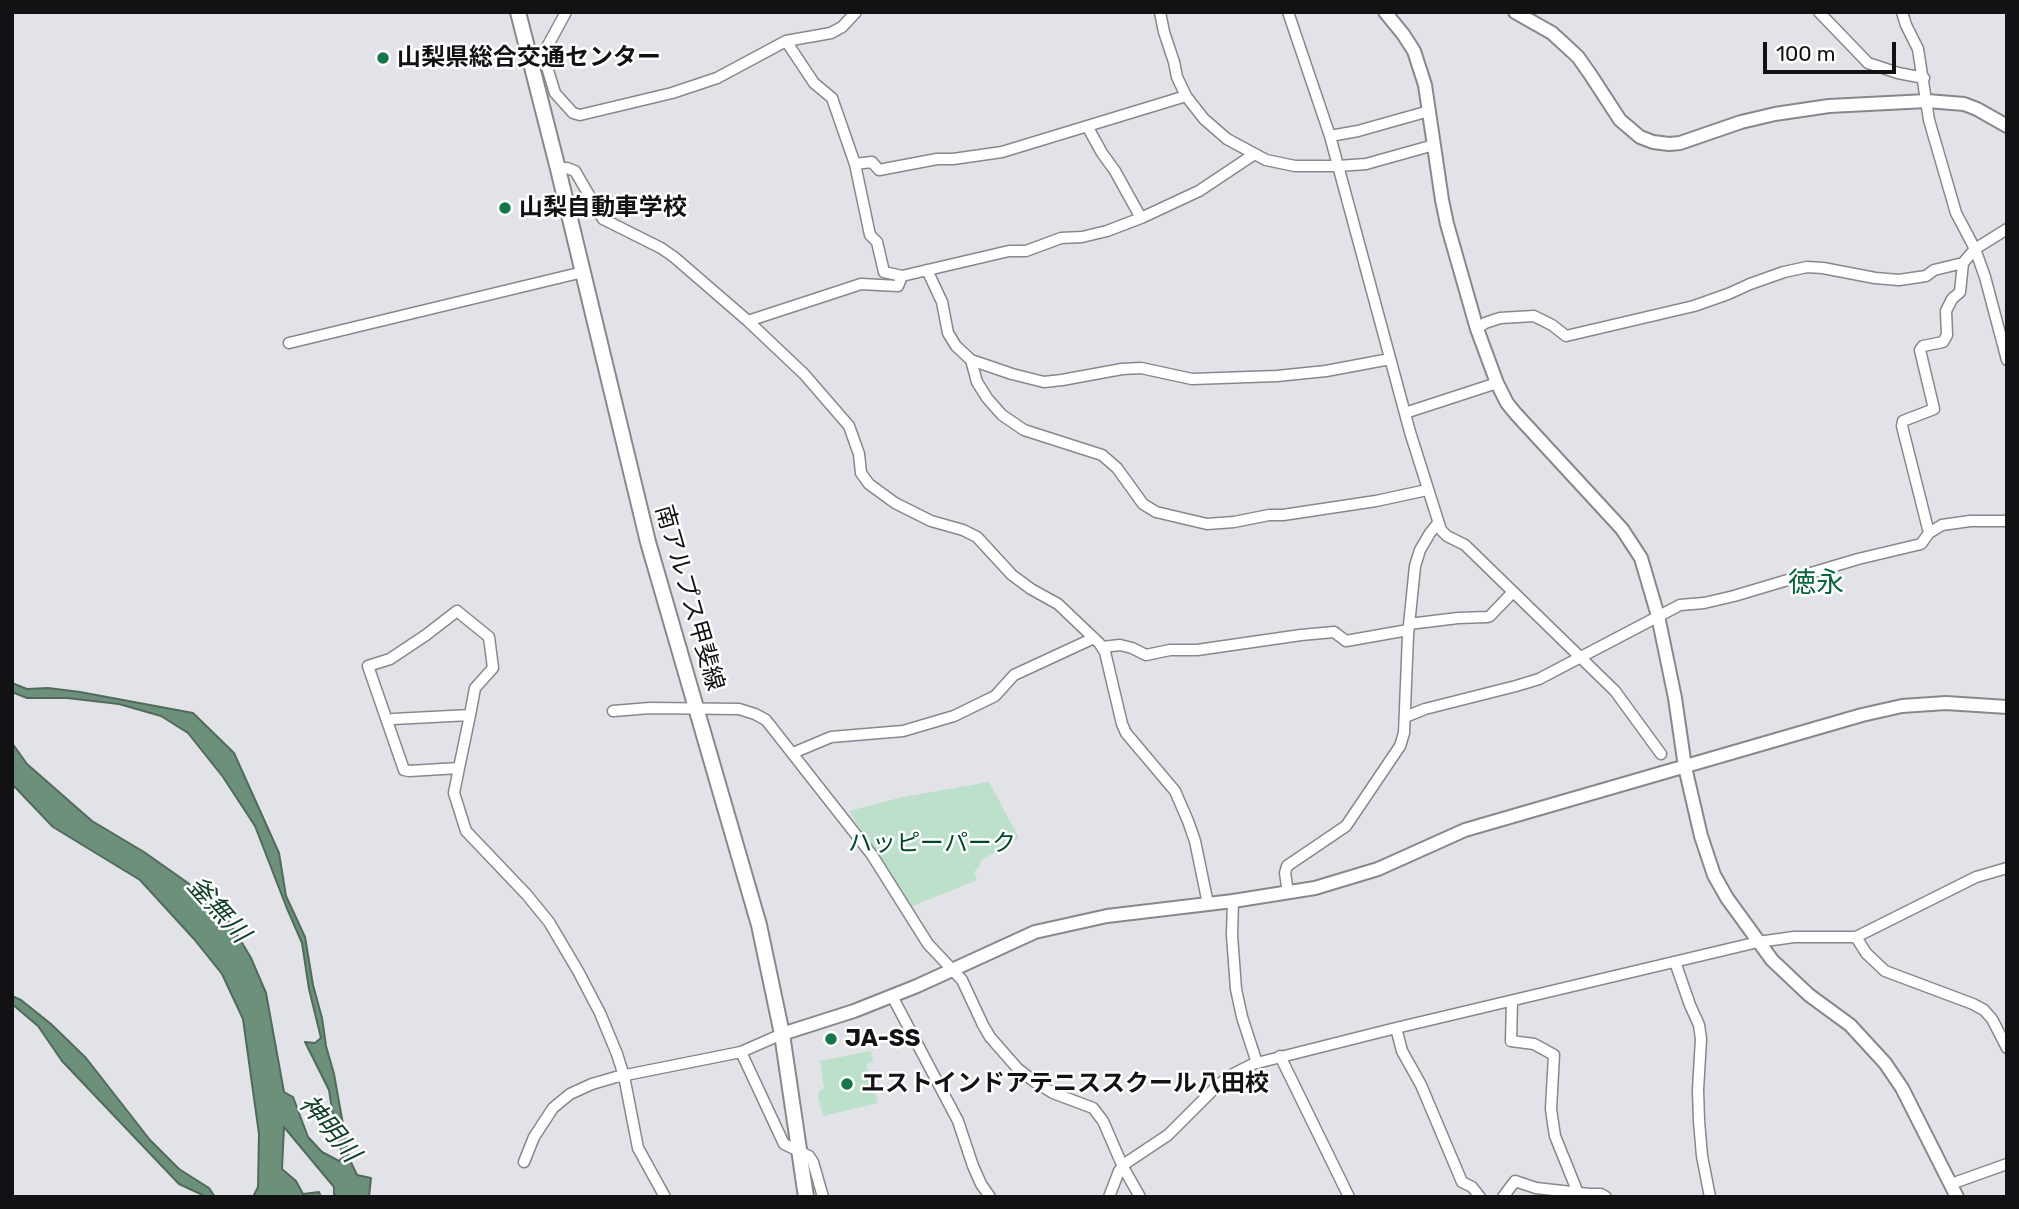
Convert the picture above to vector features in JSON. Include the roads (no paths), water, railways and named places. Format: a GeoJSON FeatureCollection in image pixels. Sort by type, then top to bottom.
{"type":"FeatureCollection","features":[{"type":"Feature","properties":{"kind":"main road","name":"南アルプス甲斐線"},"geometry":{"type":"LineString","coordinates":[[518,12],[648,542],[759,925],[782,1034],[806,1197]]}},
{"type":"Feature","properties":{"kind":"street"},"geometry":{"type":"LineString","coordinates":[[532,71],[566,12]]}},
{"type":"Feature","properties":{"kind":"street"},"geometry":{"type":"LineString","coordinates":[[543,54],[555,93],[573,113],[580,115],[672,93],[717,78],[786,40],[831,33],[842,27],[856,12]]}},
{"type":"Feature","properties":{"kind":"street"},"geometry":{"type":"LineString","coordinates":[[1160,12],[1177,77],[1186,96],[1204,119],[1227,139],[1252,155],[1295,166],[1338,166],[1366,164],[1434,145]]}},
{"type":"Feature","properties":{"kind":"street"},"geometry":{"type":"LineString","coordinates":[[1287,12],[1338,166],[1405,413],[1438,523],[1447,536],[1465,545],[1615,691],[1661,754]]}},
{"type":"Feature","properties":{"kind":"street"},"geometry":{"type":"LineString","coordinates":[[1405,12],[1389,16],[1414,51],[1425,85],[1447,223],[1477,329],[1497,383],[1516,414],[1622,529],[1641,558],[1658,616],[1675,698],[1685,767],[1701,836],[1714,875],[1758,942],[1787,976],[1850,1025],[1885,1063],[1902,1088],[1957,1197]]}},
{"type":"Feature","properties":{"kind":"street"},"geometry":{"type":"LineString","coordinates":[[1515,12],[1552,33],[1578,57],[1620,120],[1640,137],[1653,142],[1668,144],[1692,140],[1741,122],[1775,114],[1829,106],[1927,101],[1964,104],[2007,126]]}},
{"type":"Feature","properties":{"kind":"street"},"geometry":{"type":"LineString","coordinates":[[1819,12],[1867,63],[1924,78]]}},
{"type":"Feature","properties":{"kind":"street"},"geometry":{"type":"LineString","coordinates":[[1902,12],[1918,50],[1929,120],[1956,213],[1975,249],[1985,277],[2007,360]]}},
{"type":"Feature","properties":{"kind":"street"},"geometry":{"type":"LineString","coordinates":[[786,40],[814,83],[832,98],[855,164],[870,235],[877,242],[884,272],[902,276],[1009,251],[1026,251],[1061,238],[1082,237],[1107,231],[1199,191],[1252,155]]}},
{"type":"Feature","properties":{"kind":"street"},"geometry":{"type":"LineString","coordinates":[[540,102],[555,93]]}},
{"type":"Feature","properties":{"kind":"street"},"geometry":{"type":"LineString","coordinates":[[855,164],[872,162],[879,170],[937,159],[1002,152],[1186,96]]}},
{"type":"Feature","properties":{"kind":"street"},"geometry":{"type":"LineString","coordinates":[[1329,136],[1358,131],[1429,111]]}},
{"type":"Feature","properties":{"kind":"street"},"geometry":{"type":"LineString","coordinates":[[1087,126],[1141,218]]}},
{"type":"Feature","properties":{"kind":"street"},"geometry":{"type":"LineString","coordinates":[[558,169],[567,168],[575,172],[603,219],[674,257],[778,348],[821,392],[849,426],[859,454],[861,473],[869,484],[895,503],[932,521],[977,537],[1012,575],[1058,604],[1098,642],[1105,652],[1126,733],[1175,791],[1188,821],[1195,841],[1208,904]]}},
{"type":"Feature","properties":{"kind":"street"},"geometry":{"type":"LineString","coordinates":[[1929,533],[1902,426],[1903,421],[1934,409],[1920,350],[1923,346],[1942,342],[1947,335],[1946,311],[1952,299],[1960,292],[1963,263],[1989,238],[2007,229]]}},
{"type":"Feature","properties":{"kind":"street"},"geometry":{"type":"LineString","coordinates":[[1477,329],[1500,318],[1534,316],[1566,336],[1694,306],[1750,284],[1807,267],[1899,280],[1926,276],[1934,270],[1963,263]]}},
{"type":"Feature","properties":{"kind":"street"},"geometry":{"type":"LineString","coordinates":[[927,270],[942,302],[948,332],[956,346],[971,360],[1044,382],[1141,368],[1192,379],[1277,376],[1326,371],[1390,359]]}},
{"type":"Feature","properties":{"kind":"street"},"geometry":{"type":"LineString","coordinates":[[289,343],[583,272]]}},
{"type":"Feature","properties":{"kind":"street"},"geometry":{"type":"LineString","coordinates":[[748,321],[861,284],[898,286],[902,276]]}},
{"type":"Feature","properties":{"kind":"street"},"geometry":{"type":"LineString","coordinates":[[971,360],[977,382],[1002,415],[1024,430],[1102,455],[1117,468],[1143,504],[1156,512],[1206,524],[1234,522],[1376,501],[1427,490]]}},
{"type":"Feature","properties":{"kind":"street"},"geometry":{"type":"LineString","coordinates":[[1405,413],[1497,383]]}},
{"type":"Feature","properties":{"kind":"street"},"geometry":{"type":"LineString","coordinates":[[1405,718],[1425,709],[1539,679],[1680,605],[1734,596],[1858,559],[1921,544],[1929,533],[1942,525],[1970,521],[2007,521]]}},
{"type":"Feature","properties":{"kind":"street"},"geometry":{"type":"LineString","coordinates":[[1288,892],[1285,873],[1287,866],[1346,826],[1400,746],[1404,733],[1415,566],[1420,550],[1438,523]]}},
{"type":"Feature","properties":{"kind":"street"},"geometry":{"type":"LineString","coordinates":[[793,753],[831,737],[915,729],[954,716],[995,696],[1014,675],[1098,642],[1132,648],[1146,655],[1334,632],[1346,641],[1458,618],[1487,617],[1513,592]]}},
{"type":"Feature","properties":{"kind":"street"},"geometry":{"type":"LineString","coordinates":[[459,768],[404,770],[368,666],[390,659],[457,611],[485,632],[490,641],[493,668],[475,688],[470,715],[454,793],[466,831],[549,922],[600,1013],[624,1076],[638,1148],[664,1197]]}},
{"type":"Feature","properties":{"kind":"street"},"geometry":{"type":"LineString","coordinates":[[524,1163],[534,1137],[558,1103],[592,1084],[741,1052],[782,1034],[892,996],[1035,932],[1107,916],[1315,888],[1378,869],[1465,830],[1862,715],[1902,706],[1946,704],[2007,707]]}},
{"type":"Feature","properties":{"kind":"street"},"geometry":{"type":"LineString","coordinates":[[613,711],[650,708],[739,709],[766,720],[872,855],[928,944],[962,980],[990,1037],[1018,1069],[1053,1093],[1093,1108],[1103,1121],[1123,1167],[1140,1197]]}},
{"type":"Feature","properties":{"kind":"street"},"geometry":{"type":"LineString","coordinates":[[387,722],[393,719],[470,715]]}},
{"type":"Feature","properties":{"kind":"street"},"geometry":{"type":"LineString","coordinates":[[1109,1197],[1123,1167],[1168,1135],[1219,1084],[1257,1063],[1758,942],[1794,937],[1856,937],[1976,877],[2007,868]]}},
{"type":"Feature","properties":{"kind":"street"},"geometry":{"type":"LineString","coordinates":[[1233,901],[1236,989],[1257,1063]]}},
{"type":"Feature","properties":{"kind":"street"},"geometry":{"type":"LineString","coordinates":[[1856,937],[1866,953],[1885,971],[1984,1010],[1992,1019],[2007,1048]]}},
{"type":"Feature","properties":{"kind":"street"},"geometry":{"type":"LineString","coordinates":[[1675,962],[1702,1039],[1698,1090],[1699,1121],[1710,1197]]}},
{"type":"Feature","properties":{"kind":"street"},"geometry":{"type":"LineString","coordinates":[[892,996],[958,1121],[973,1166],[990,1197]]}},
{"type":"Feature","properties":{"kind":"street"},"geometry":{"type":"LineString","coordinates":[[1512,1001],[1511,1041],[1534,1044],[1554,1055],[1551,1109],[1555,1136],[1578,1193]]}},
{"type":"Feature","properties":{"kind":"street"},"geometry":{"type":"LineString","coordinates":[[1396,1028],[1402,1051],[1421,1085],[1462,1182],[1472,1187],[1480,1197]]}},
{"type":"Feature","properties":{"kind":"street"},"geometry":{"type":"LineString","coordinates":[[741,1052],[784,1144],[809,1156],[813,1162],[823,1197]]}},
{"type":"Feature","properties":{"kind":"street"},"geometry":{"type":"LineString","coordinates":[[1280,1056],[1349,1197]]}},
{"type":"Feature","properties":{"kind":"street"},"geometry":{"type":"LineString","coordinates":[[1951,1184],[2007,1164]]}},
{"type":"Feature","properties":{"kind":"street"},"geometry":{"type":"LineString","coordinates":[[1503,1197],[1515,1181],[1536,1188],[1601,1194],[1606,1197]]}},
{"type":"Feature","properties":{"kind":"place","name":"山梨県総合交通センター"},"geometry":{"type":"Point","coordinates":[383,58]}},
{"type":"Feature","properties":{"kind":"place","name":"山梨自動車学校"},"geometry":{"type":"Point","coordinates":[505,208]}},
{"type":"Feature","properties":{"kind":"place","name":"JA-SS"},"geometry":{"type":"Point","coordinates":[831,1039]}},
{"type":"Feature","properties":{"kind":"place","name":"エストインドアテニススクール八田校"},"geometry":{"type":"Point","coordinates":[847,1084]}},
{"type":"Feature","properties":{"kind":"district","name":"徳永"},"geometry":{"type":"Point","coordinates":[1816,584]}},
{"type":"Feature","properties":{"kind":"park label","name":"ハッピーパーク"},"geometry":{"type":"Point","coordinates":[932,844]}},
{"type":"Feature","properties":{"kind":"water label","name":"釜無川"},"geometry":{"type":"Point","coordinates":[218,910]}},
{"type":"Feature","properties":{"kind":"water label","name":"神明川"},"geometry":{"type":"Point","coordinates":[329,1129]}}]}
